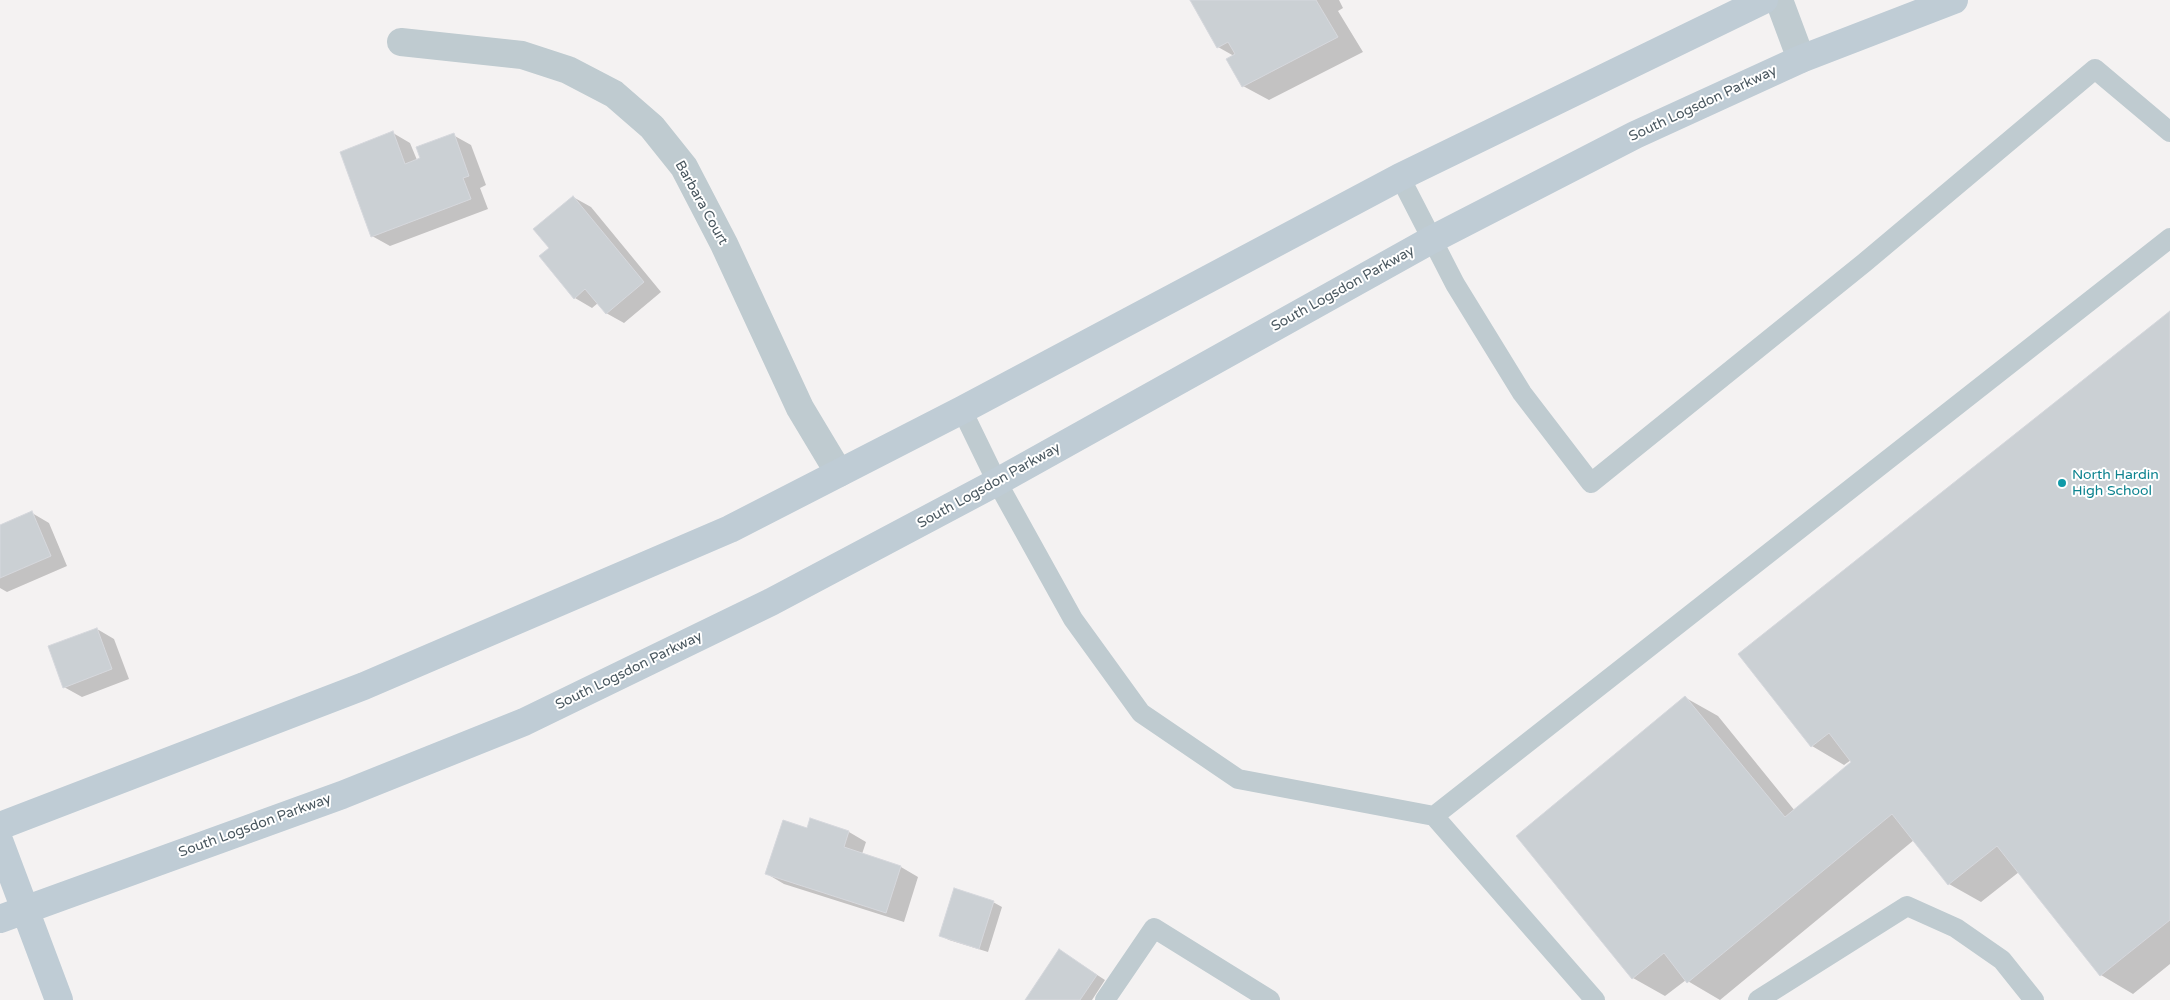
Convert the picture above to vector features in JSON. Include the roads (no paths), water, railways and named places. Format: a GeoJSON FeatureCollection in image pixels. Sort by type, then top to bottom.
{"type":"FeatureCollection","features":[{"type":"Feature","properties":{"kind":"main road"},"geometry":{"type":"LineString","coordinates":[[0,826],[364,686],[730,529],[962,410],[1400,177],[1764,0]]}},
{"type":"Feature","properties":{"kind":"main road","name":"South Logsdon Parkway"},"geometry":{"type":"LineString","coordinates":[[0,919],[342,794],[524,722],[771,602],[997,482],[1430,240],[1635,135],[1801,59],[1954,0]]}},
{"type":"Feature","properties":{"kind":"main road"},"geometry":{"type":"LineString","coordinates":[[0,844],[26,909],[58,1000]]}},
{"type":"Feature","properties":{"kind":"street"},"geometry":{"type":"LineString","coordinates":[[1779,0],[1801,59]]}},
{"type":"Feature","properties":{"kind":"street","name":"Barbara Court"},"geometry":{"type":"LineString","coordinates":[[401,42],[522,55],[568,70],[614,94],[652,127],[684,168],[724,244],[800,408],[839,474]]}},
{"type":"Feature","properties":{"kind":"lane"},"geometry":{"type":"LineString","coordinates":[[1400,177],[1430,240],[1522,393],[1591,483],[1864,263],[2095,68],[2170,132]]}},
{"type":"Feature","properties":{"kind":"lane"},"geometry":{"type":"LineString","coordinates":[[1434,816],[2170,238]]}},
{"type":"Feature","properties":{"kind":"lane"},"geometry":{"type":"LineString","coordinates":[[962,410],[997,482],[1073,619],[1141,713],[1238,779],[1434,816],[1595,1000]]}},
{"type":"Feature","properties":{"kind":"lane"},"geometry":{"type":"LineString","coordinates":[[1758,1000],[1907,906],[1956,928],[2002,960],[2034,1000]]}},
{"type":"Feature","properties":{"kind":"lane"},"geometry":{"type":"LineString","coordinates":[[1104,1000],[1154,928],[1270,1000]]}},
{"type":"Feature","properties":{"kind":"place","name":"North Hardin High School"},"geometry":{"type":"Point","coordinates":[2062,483]}}]}
